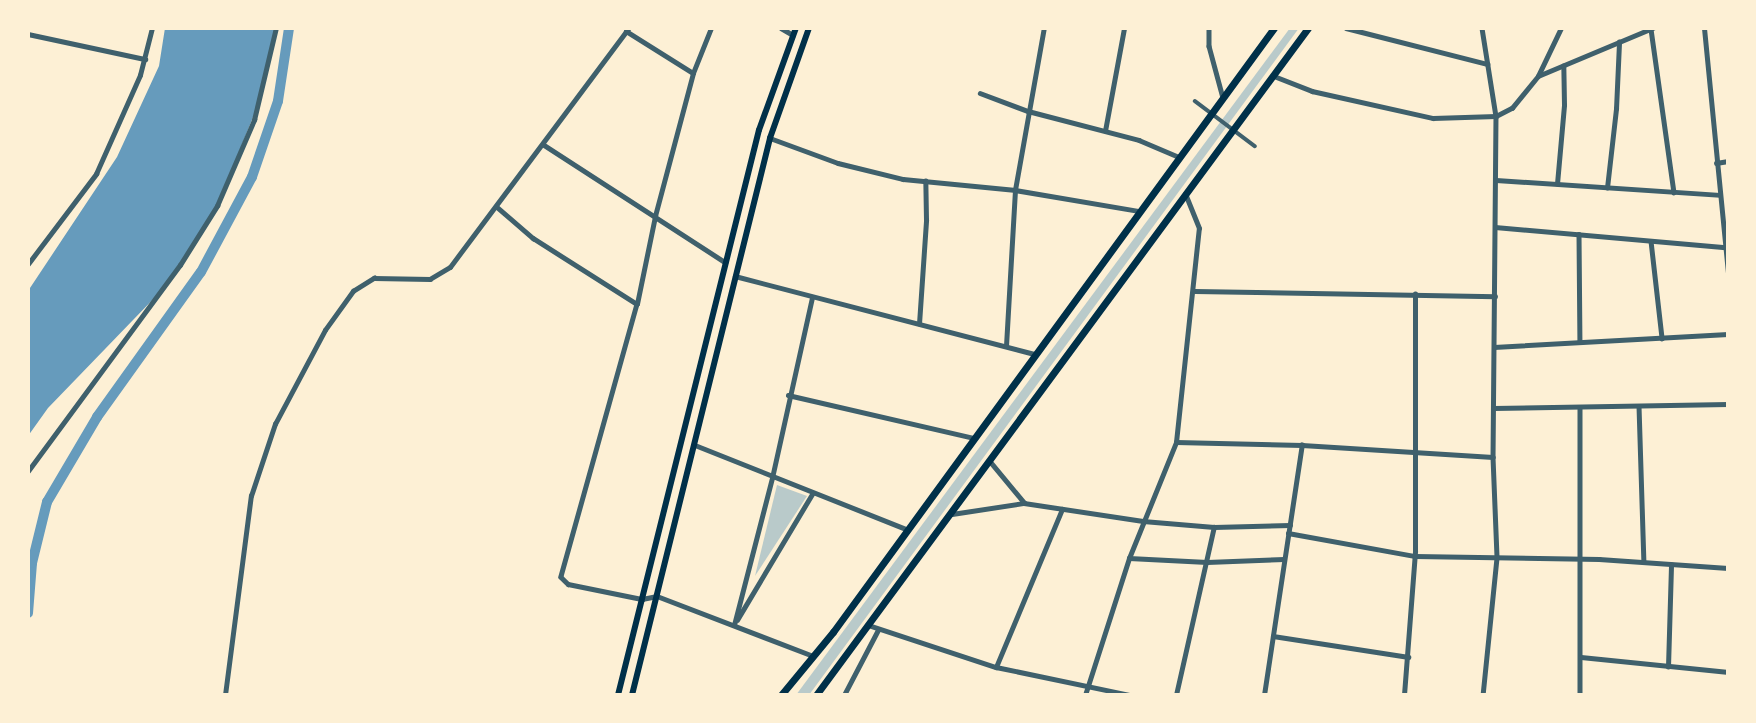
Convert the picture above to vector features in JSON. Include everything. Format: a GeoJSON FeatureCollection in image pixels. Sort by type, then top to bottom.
{"type":"FeatureCollection","features":[{"type":"Feature","properties":{"kind":"highway"},"geometry":{"type":"LineString","coordinates":[[781,695],[813,656],[1274,28]]}},
{"type":"Feature","properties":{"kind":"highway"},"geometry":{"type":"LineString","coordinates":[[816,695],[990,463],[1308,28]]}},
{"type":"Feature","properties":{"kind":"main road"},"geometry":{"type":"LineString","coordinates":[[618,695],[759,130],[796,28]]}},
{"type":"Feature","properties":{"kind":"main road"},"geometry":{"type":"LineString","coordinates":[[632,695],[770,138],[809,28]]}},
{"type":"Feature","properties":{"kind":"street"},"geometry":{"type":"LineString","coordinates":[[28,264],[96,174],[127,110],[145,59],[152,28]]}},
{"type":"Feature","properties":{"kind":"street"},"geometry":{"type":"LineString","coordinates":[[28,471],[180,265],[217,206],[254,120],[276,28]]}},
{"type":"Feature","properties":{"kind":"street"},"geometry":{"type":"LineString","coordinates":[[711,28],[693,73],[655,216],[636,304],[561,577],[568,584],[642,599],[657,596],[813,656]]}},
{"type":"Feature","properties":{"kind":"street"},"geometry":{"type":"LineString","coordinates":[[781,28],[794,36]]}},
{"type":"Feature","properties":{"kind":"street"},"geometry":{"type":"LineString","coordinates":[[1105,131],[1124,28]]}},
{"type":"Feature","properties":{"kind":"street"},"geometry":{"type":"LineString","coordinates":[[1209,28],[1209,46],[1223,98]]}},
{"type":"Feature","properties":{"kind":"street"},"geometry":{"type":"LineString","coordinates":[[1346,28],[1488,64]]}},
{"type":"Feature","properties":{"kind":"street"},"geometry":{"type":"LineString","coordinates":[[1482,28],[1496,116],[1493,457],[1497,558],[1483,695]]}},
{"type":"Feature","properties":{"kind":"street"},"geometry":{"type":"LineString","coordinates":[[1274,76],[1312,91],[1433,118],[1496,116],[1511,108],[1538,76],[1561,28]]}},
{"type":"Feature","properties":{"kind":"street"},"geometry":{"type":"LineString","coordinates":[[1704,28],[1728,273]]}},
{"type":"Feature","properties":{"kind":"street"},"geometry":{"type":"LineString","coordinates":[[1006,346],[1015,190],[1042,29]]}},
{"type":"Feature","properties":{"kind":"street"},"geometry":{"type":"LineString","coordinates":[[1538,76],[1653,29],[1674,192]]}},
{"type":"Feature","properties":{"kind":"street"},"geometry":{"type":"LineString","coordinates":[[225,695],[251,496],[275,424],[325,330],[353,291],[374,278],[430,279],[450,267],[628,30],[693,73]]}},
{"type":"Feature","properties":{"kind":"street"},"geometry":{"type":"LineString","coordinates":[[28,34],[145,59]]}},
{"type":"Feature","properties":{"kind":"street"},"geometry":{"type":"LineString","coordinates":[[1607,188],[1616,109],[1619,43]]}},
{"type":"Feature","properties":{"kind":"street"},"geometry":{"type":"LineString","coordinates":[[1557,184],[1563,66]]}},
{"type":"Feature","properties":{"kind":"street"},"geometry":{"type":"LineString","coordinates":[[980,93],[1028,111],[1139,140],[1179,157]]}},
{"type":"Feature","properties":{"kind":"street"},"geometry":{"type":"LineString","coordinates":[[1195,101],[1255,146]]}},
{"type":"Feature","properties":{"kind":"street"},"geometry":{"type":"LineString","coordinates":[[770,138],[838,163],[925,181],[1015,190],[1140,211]]}},
{"type":"Feature","properties":{"kind":"street"},"geometry":{"type":"LineString","coordinates":[[544,145],[726,262]]}},
{"type":"Feature","properties":{"kind":"street"},"geometry":{"type":"LineString","coordinates":[[1716,163],[1728,161]]}},
{"type":"Feature","properties":{"kind":"street"},"geometry":{"type":"LineString","coordinates":[[1496,180],[1719,195]]}},
{"type":"Feature","properties":{"kind":"street"},"geometry":{"type":"LineString","coordinates":[[919,324],[926,219],[925,181]]}},
{"type":"Feature","properties":{"kind":"street"},"geometry":{"type":"LineString","coordinates":[[1086,692],[1129,558],[1177,442],[1195,291],[1199,228],[1185,194]]}},
{"type":"Feature","properties":{"kind":"street"},"geometry":{"type":"LineString","coordinates":[[496,207],[533,238],[636,304]]}},
{"type":"Feature","properties":{"kind":"street"},"geometry":{"type":"LineString","coordinates":[[1495,227],[1725,247]]}},
{"type":"Feature","properties":{"kind":"street"},"geometry":{"type":"LineString","coordinates":[[1579,234],[1580,342]]}},
{"type":"Feature","properties":{"kind":"street"},"geometry":{"type":"LineString","coordinates":[[1651,241],[1662,338]]}},
{"type":"Feature","properties":{"kind":"street"},"geometry":{"type":"LineString","coordinates":[[735,276],[1036,354]]}},
{"type":"Feature","properties":{"kind":"street"},"geometry":{"type":"LineString","coordinates":[[1195,291],[1494,296]]}},
{"type":"Feature","properties":{"kind":"street"},"geometry":{"type":"LineString","coordinates":[[1404,695],[1415,555],[1415,294]]}},
{"type":"Feature","properties":{"kind":"street"},"geometry":{"type":"LineString","coordinates":[[734,625],[772,478],[788,395],[812,297]]}},
{"type":"Feature","properties":{"kind":"street"},"geometry":{"type":"LineString","coordinates":[[1494,347],[1728,334]]}},
{"type":"Feature","properties":{"kind":"street"},"geometry":{"type":"LineString","coordinates":[[788,395],[974,438]]}},
{"type":"Feature","properties":{"kind":"street"},"geometry":{"type":"LineString","coordinates":[[1494,408],[1728,404]]}},
{"type":"Feature","properties":{"kind":"street"},"geometry":{"type":"LineString","coordinates":[[1639,406],[1644,562]]}},
{"type":"Feature","properties":{"kind":"street"},"geometry":{"type":"LineString","coordinates":[[1580,407],[1580,695]]}},
{"type":"Feature","properties":{"kind":"street"},"geometry":{"type":"LineString","coordinates":[[1177,442],[1302,445],[1493,457]]}},
{"type":"Feature","properties":{"kind":"street"},"geometry":{"type":"LineString","coordinates":[[695,445],[812,494],[906,529]]}},
{"type":"Feature","properties":{"kind":"street"},"geometry":{"type":"LineString","coordinates":[[1264,695],[1302,445]]}},
{"type":"Feature","properties":{"kind":"street"},"geometry":{"type":"LineString","coordinates":[[990,463],[1024,503]]}},
{"type":"Feature","properties":{"kind":"street"},"geometry":{"type":"LineString","coordinates":[[734,625],[812,494]]}},
{"type":"Feature","properties":{"kind":"street"},"geometry":{"type":"LineString","coordinates":[[952,514],[1024,503],[1143,521],[1214,527],[1290,525]]}},
{"type":"Feature","properties":{"kind":"street"},"geometry":{"type":"LineString","coordinates":[[996,667],[1062,509]]}},
{"type":"Feature","properties":{"kind":"street"},"geometry":{"type":"LineString","coordinates":[[1176,695],[1214,527]]}},
{"type":"Feature","properties":{"kind":"street"},"geometry":{"type":"LineString","coordinates":[[1288,533],[1415,555],[1581,559],[1728,568]]}},
{"type":"Feature","properties":{"kind":"street"},"geometry":{"type":"LineString","coordinates":[[1129,558],[1207,562],[1284,559]]}},
{"type":"Feature","properties":{"kind":"street"},"geometry":{"type":"LineString","coordinates":[[1668,667],[1671,565]]}},
{"type":"Feature","properties":{"kind":"street"},"geometry":{"type":"LineString","coordinates":[[868,625],[996,667],[1086,692],[1130,695]]}},
{"type":"Feature","properties":{"kind":"street"},"geometry":{"type":"LineString","coordinates":[[844,695],[878,630]]}},
{"type":"Feature","properties":{"kind":"street"},"geometry":{"type":"LineString","coordinates":[[1273,636],[1408,657]]}},
{"type":"Feature","properties":{"kind":"street"},"geometry":{"type":"LineString","coordinates":[[1581,657],[1728,673]]}},
{"type":"Feature","properties":{"kind":"shaded area"},"geometry":{"type":"Polygon","coordinates":[[[1290,28],[1299,28],[809,695],[796,695],[1290,28]]]}},
{"type":"Feature","properties":{"kind":"shaded area"},"geometry":{"type":"Polygon","coordinates":[[[777,485],[807,496],[755,576],[777,485]]]}},
{"type":"Feature","properties":{"kind":"water"},"geometry":{"type":"Polygon","coordinates":[[[165,28],[276,28],[262,95],[217,206],[162,290],[48,408],[28,436],[28,291],[117,157],[159,66],[165,28]]]}},
{"type":"Feature","properties":{"kind":"waterway"},"geometry":{"type":"LineString","coordinates":[[28,613],[32,563],[47,502],[97,417],[201,272],[252,177],[278,101],[289,28]]}}]}
